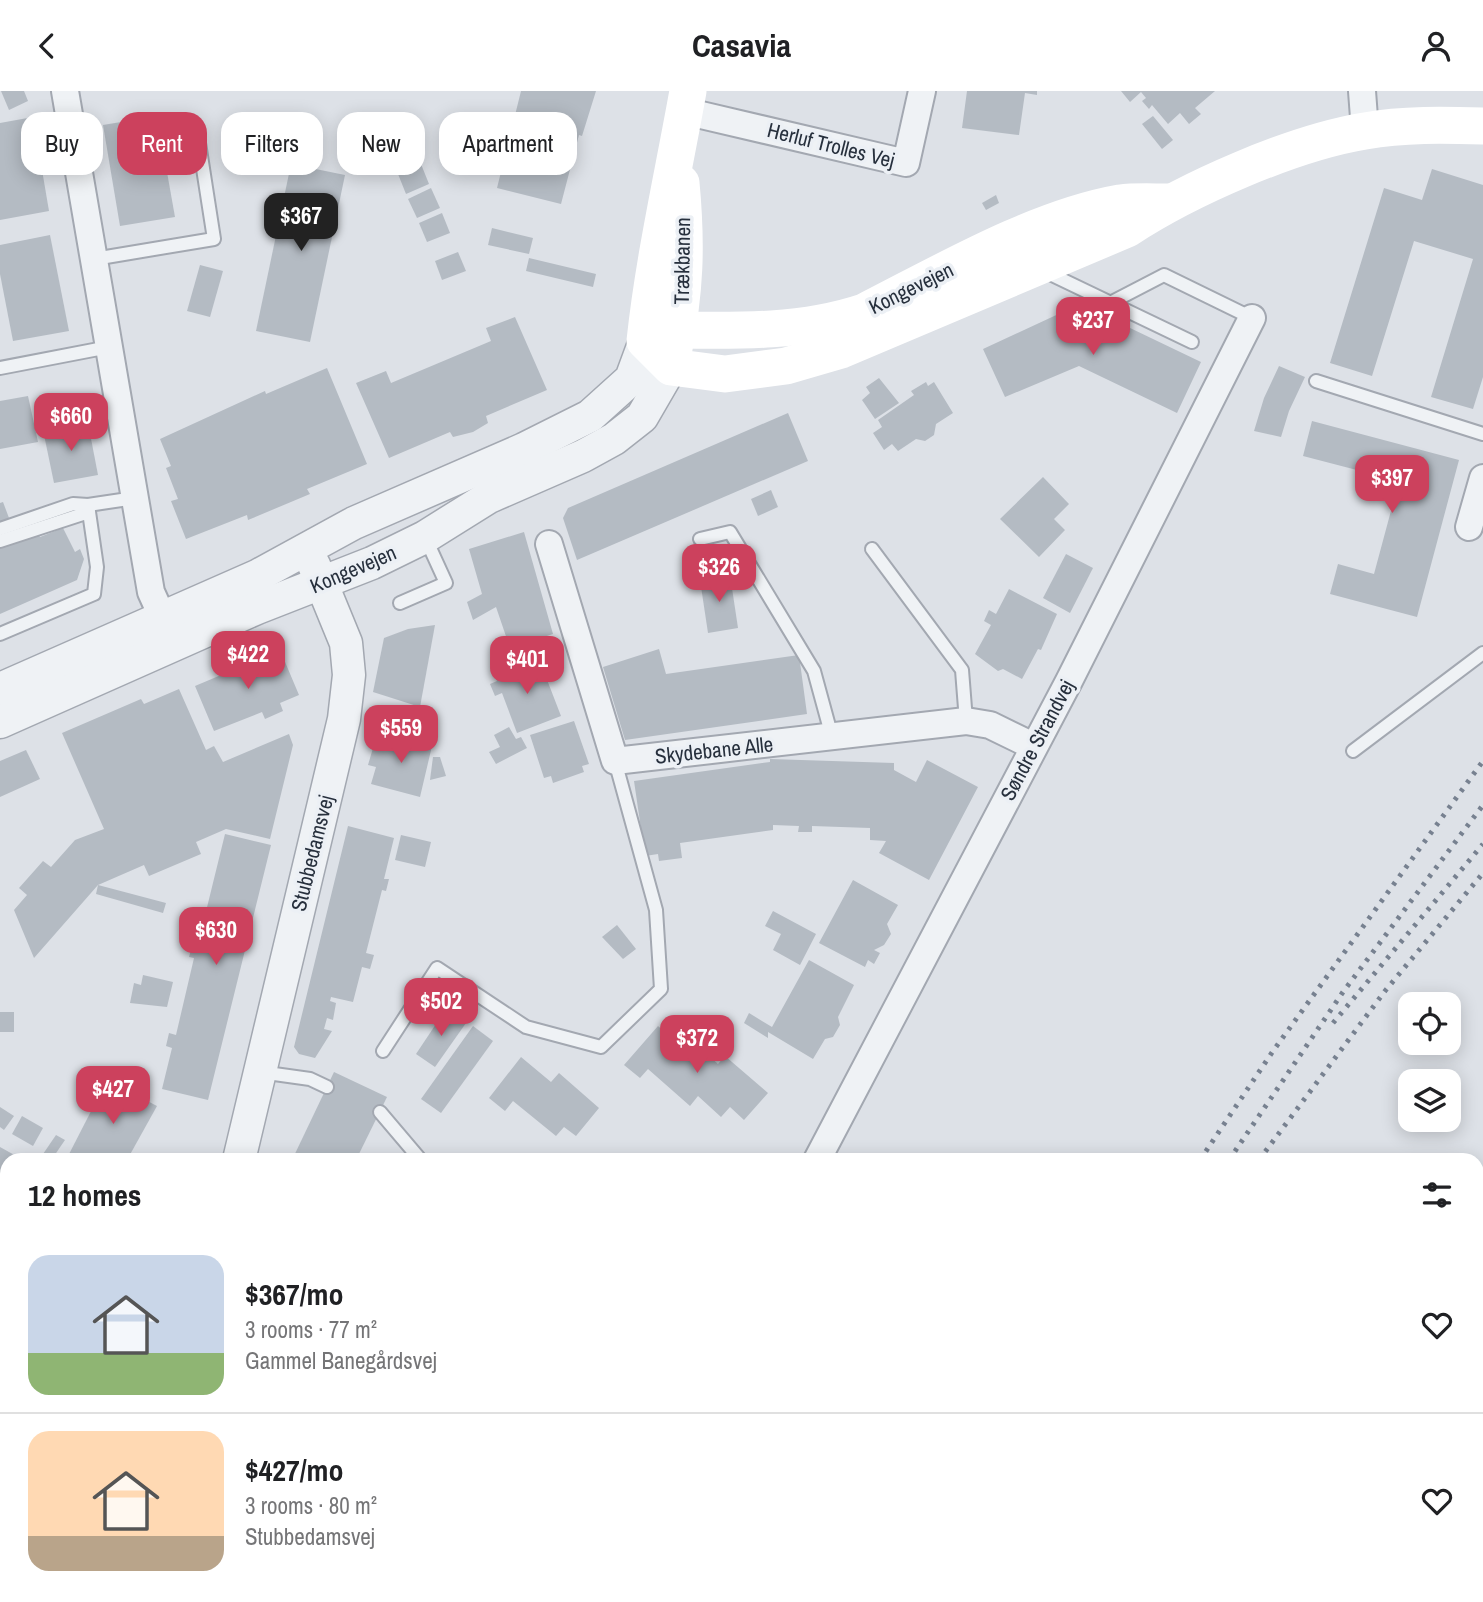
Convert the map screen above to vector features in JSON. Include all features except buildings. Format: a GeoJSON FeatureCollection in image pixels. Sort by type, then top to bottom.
{"type":"FeatureCollection","features":[{"type":"Feature","properties":{"kind":"main road","name":"Trækbanen"},"geometry":{"type":"LineString","coordinates":[[662,336],[657,242],[678,154],[686,101]]}},
{"type":"Feature","properties":{"kind":"main road","name":"Kongevejen"},"geometry":{"type":"LineString","coordinates":[[671,367],[725,373],[786,366],[841,350],[1127,229],[1169,202],[1306,145],[1365,131],[1483,126]]}},
{"type":"Feature","properties":{"kind":"main road","name":"Kongevejen"},"geometry":{"type":"LineString","coordinates":[[662,336],[752,331],[842,319],[864,312],[992,247],[1076,215],[1121,203],[1169,202]]}},
{"type":"Feature","properties":{"kind":"main road"},"geometry":{"type":"LineString","coordinates":[[662,336],[671,367]]}},
{"type":"Feature","properties":{"kind":"street"},"geometry":{"type":"LineString","coordinates":[[65,91],[151,593],[169,632]]}},
{"type":"Feature","properties":{"kind":"street","name":"Herluf Trolles Vej"},"geometry":{"type":"LineString","coordinates":[[686,101],[906,163],[922,91]]}},
{"type":"Feature","properties":{"kind":"street"},"geometry":{"type":"LineString","coordinates":[[1362,91],[1365,131]]}},
{"type":"Feature","properties":{"kind":"street","name":"Søndre Strandvej"},"geometry":{"type":"LineString","coordinates":[[821,1153],[1069,681],[1252,318]]}},
{"type":"Feature","properties":{"kind":"street","name":"Kongevejen"},"geometry":{"type":"LineString","coordinates":[[0,722],[169,632],[257,576],[354,523],[524,449],[590,416],[631,380],[662,336]]}},
{"type":"Feature","properties":{"kind":"street","name":"Kongevejen"},"geometry":{"type":"LineString","coordinates":[[0,689],[322,582],[425,537],[489,497],[614,439],[642,417],[671,367]]}},
{"type":"Feature","properties":{"kind":"street"},"geometry":{"type":"LineString","coordinates":[[1469,527],[1483,478]]}},
{"type":"Feature","properties":{"kind":"street"},"geometry":{"type":"LineString","coordinates":[[549,544],[615,761]]}},
{"type":"Feature","properties":{"kind":"street","name":"Stubbedamsvej"},"geometry":{"type":"LineString","coordinates":[[241,1153],[344,719],[349,675],[346,643],[307,549]]}},
{"type":"Feature","properties":{"kind":"street","name":"Skydebane Alle"},"geometry":{"type":"LineString","coordinates":[[615,761],[966,721],[990,725],[1033,746]]}},
{"type":"Feature","properties":{"kind":"lane"},"geometry":{"type":"LineString","coordinates":[[94,259],[214,239],[204,175]]}},
{"type":"Feature","properties":{"kind":"lane"},"geometry":{"type":"LineString","coordinates":[[1037,267],[1192,342]]}},
{"type":"Feature","properties":{"kind":"lane"},"geometry":{"type":"LineString","coordinates":[[1110,303],[1164,275],[1252,318]]}},
{"type":"Feature","properties":{"kind":"lane"},"geometry":{"type":"LineString","coordinates":[[0,368],[109,347]]}},
{"type":"Feature","properties":{"kind":"lane"},"geometry":{"type":"LineString","coordinates":[[1316,381],[1483,434]]}},
{"type":"Feature","properties":{"kind":"lane"},"geometry":{"type":"LineString","coordinates":[[0,541],[89,508],[135,498]]}},
{"type":"Feature","properties":{"kind":"lane"},"geometry":{"type":"LineString","coordinates":[[0,529],[73,504],[89,508]]}},
{"type":"Feature","properties":{"kind":"lane"},"geometry":{"type":"LineString","coordinates":[[0,634],[94,594],[97,567],[89,508]]}},
{"type":"Feature","properties":{"kind":"lane"},"geometry":{"type":"LineString","coordinates":[[700,539],[730,532],[814,671],[832,737]]}},
{"type":"Feature","properties":{"kind":"lane"},"geometry":{"type":"LineString","coordinates":[[400,603],[446,583],[425,537]]}},
{"type":"Feature","properties":{"kind":"lane"},"geometry":{"type":"LineString","coordinates":[[872,549],[962,670],[966,721]]}},
{"type":"Feature","properties":{"kind":"lane"},"geometry":{"type":"LineString","coordinates":[[1353,751],[1483,653]]}},
{"type":"Feature","properties":{"kind":"lane"},"geometry":{"type":"LineString","coordinates":[[383,1051],[437,968],[526,1027],[601,1047],[661,989],[656,910],[615,761]]}},
{"type":"Feature","properties":{"kind":"lane"},"geometry":{"type":"LineString","coordinates":[[259,1072],[310,1079],[327,1087]]}},
{"type":"Feature","properties":{"kind":"lane"},"geometry":{"type":"LineString","coordinates":[[380,1112],[415,1153]]}},
{"type":"Feature","properties":{"kind":"railway"},"geometry":{"type":"LineString","coordinates":[[1205,1153],[1273,1051],[1483,761]]}},
{"type":"Feature","properties":{"kind":"railway"},"geometry":{"type":"LineString","coordinates":[[1234,1153],[1343,992],[1483,805]]}},
{"type":"Feature","properties":{"kind":"railway"},"geometry":{"type":"LineString","coordinates":[[1333,1023],[1483,844]]}},
{"type":"Feature","properties":{"kind":"railway"},"geometry":{"type":"LineString","coordinates":[[1264,1153],[1385,991],[1483,873]]}}]}
